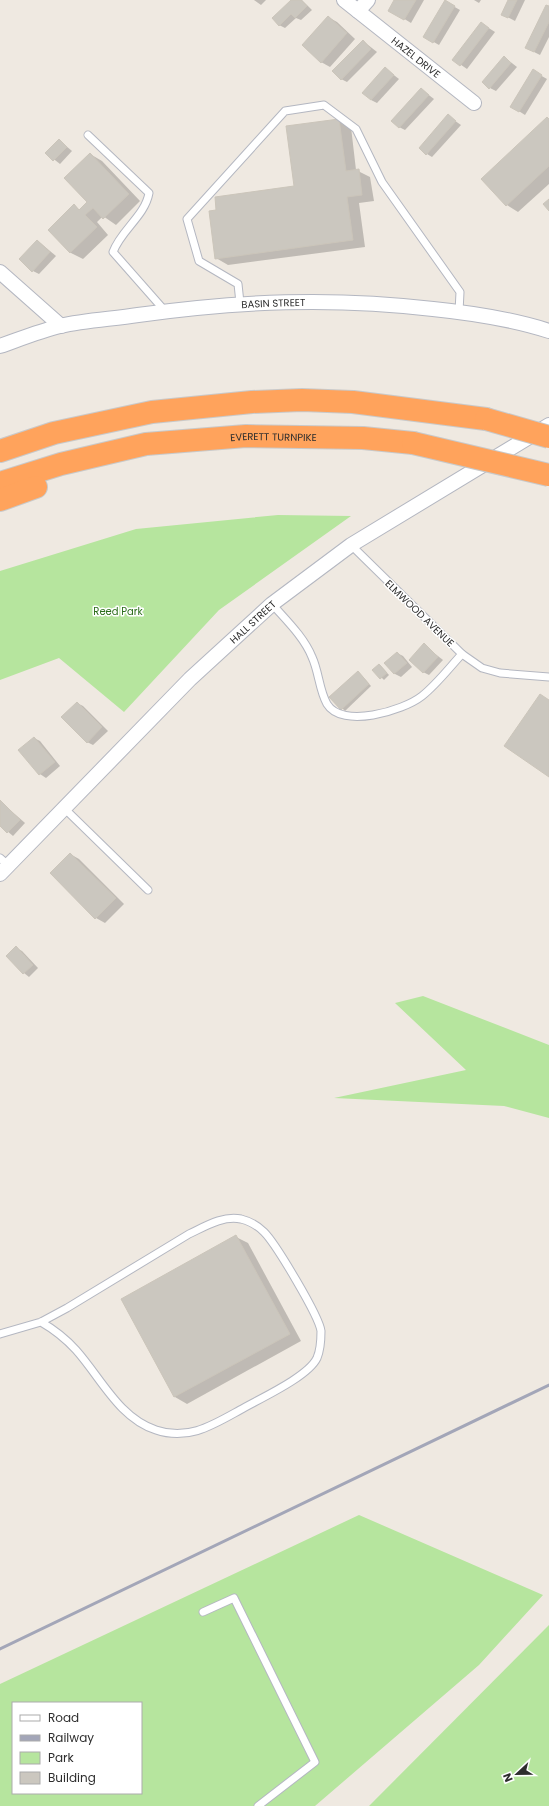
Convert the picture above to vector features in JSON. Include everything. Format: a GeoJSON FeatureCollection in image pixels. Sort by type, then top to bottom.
{"type":"FeatureCollection","features":[{"type":"Feature","properties":{"kind":"highway"},"geometry":{"type":"LineString","coordinates":[[0,451],[54,433],[152,412],[252,402],[302,400],[353,402],[486,419],[549,437]]}},
{"type":"Feature","properties":{"kind":"highway","name":"EVERETT TURNPIKE"},"geometry":{"type":"LineString","coordinates":[[0,484],[60,464],[146,444],[246,436],[363,438],[413,443],[549,475]]}},
{"type":"Feature","properties":{"kind":"highway"},"geometry":{"type":"LineString","coordinates":[[0,500],[146,444]]}},
{"type":"Feature","properties":{"kind":"street","name":"HAZEL DRIVE"},"geometry":{"type":"LineString","coordinates":[[344,0],[474,103]]}},
{"type":"Feature","properties":{"kind":"street"},"geometry":{"type":"LineString","coordinates":[[358,11],[368,0]]}},
{"type":"Feature","properties":{"kind":"street"},"geometry":{"type":"LineString","coordinates":[[0,272],[60,326]]}},
{"type":"Feature","properties":{"kind":"street","name":"BASIN STREET"},"geometry":{"type":"LineString","coordinates":[[0,346],[60,326],[166,311],[240,303],[353,302],[459,312],[517,322],[549,331]]}},
{"type":"Feature","properties":{"kind":"street","name":"HALL STREET"},"geometry":{"type":"LineString","coordinates":[[3,866],[64,808],[190,679],[272,604],[351,545],[549,425]]}},
{"type":"Feature","properties":{"kind":"lane"},"geometry":{"type":"LineString","coordinates":[[240,303],[238,284],[200,261],[187,219],[286,111],[324,105],[356,129],[382,182],[460,292],[459,312]]}},
{"type":"Feature","properties":{"kind":"lane"},"geometry":{"type":"LineString","coordinates":[[88,135],[149,193],[147,203],[116,242],[113,252],[166,311]]}},
{"type":"Feature","properties":{"kind":"lane","name":"ELMWOOD AVENUE"},"geometry":{"type":"LineString","coordinates":[[272,604],[306,645],[313,658],[327,704],[335,713],[359,717],[396,710],[411,704],[422,696],[462,654],[351,545]]}},
{"type":"Feature","properties":{"kind":"lane"},"geometry":{"type":"LineString","coordinates":[[462,654],[482,668],[500,674],[549,677]]}},
{"type":"Feature","properties":{"kind":"lane"},"geometry":{"type":"LineString","coordinates":[[64,808],[148,890]]}},
{"type":"Feature","properties":{"kind":"lane"},"geometry":{"type":"LineString","coordinates":[[0,1334],[41,1322],[67,1308],[189,1234],[210,1224],[228,1219],[240,1219],[252,1223],[264,1232],[274,1244],[316,1316],[321,1331],[317,1358],[309,1369],[296,1379],[215,1424],[197,1432],[172,1434],[156,1430],[140,1423],[124,1410],[77,1351],[58,1332],[41,1322]]}},
{"type":"Feature","properties":{"kind":"lane"},"geometry":{"type":"LineString","coordinates":[[203,1612],[234,1598],[315,1762],[258,1806]]}},
{"type":"Feature","properties":{"kind":"green space","name":"Reed Park"},"geometry":{"type":"Polygon","coordinates":[[[278,515],[351,516],[219,610],[124,712],[59,658],[0,680],[0,571],[136,529],[278,515]]]}},
{"type":"Feature","properties":{"kind":"green space"},"geometry":{"type":"Polygon","coordinates":[[[423,996],[549,1045],[549,1118],[504,1106],[334,1098],[466,1070],[395,1003],[423,996]]]}},
{"type":"Feature","properties":{"kind":"green space"},"geometry":{"type":"Polygon","coordinates":[[[359,1515],[543,1595],[479,1665],[315,1806],[0,1806],[0,1684],[359,1515]]]}},
{"type":"Feature","properties":{"kind":"green space"},"geometry":{"type":"Polygon","coordinates":[[[549,1625],[549,1806],[369,1806],[549,1625]]]}},
{"type":"Feature","properties":{"kind":"building"},"geometry":{"type":"Polygon","coordinates":[[[291,0],[301,0],[307,6],[295,18],[291,14],[279,26],[272,18],[291,0]]]}},
{"type":"Feature","properties":{"kind":"building"},"geometry":{"type":"Polygon","coordinates":[[[394,0],[416,0],[404,20],[388,11],[394,0]]]}},
{"type":"Feature","properties":{"kind":"building"},"geometry":{"type":"Polygon","coordinates":[[[445,0],[455,6],[433,43],[423,37],[445,0]]]}},
{"type":"Feature","properties":{"kind":"building"},"geometry":{"type":"Polygon","coordinates":[[[508,0],[517,0],[508,18],[501,15],[508,0]]]}},
{"type":"Feature","properties":{"kind":"building"},"geometry":{"type":"Polygon","coordinates":[[[546,5],[549,6],[549,22],[534,52],[525,48],[546,5]]]}},
{"type":"Feature","properties":{"kind":"building"},"geometry":{"type":"Polygon","coordinates":[[[328,16],[347,33],[321,63],[302,45],[328,16]]]}},
{"type":"Feature","properties":{"kind":"building"},"geometry":{"type":"Polygon","coordinates":[[[481,22],[489,28],[460,66],[452,60],[481,22]]]}},
{"type":"Feature","properties":{"kind":"building"},"geometry":{"type":"Polygon","coordinates":[[[363,40],[371,49],[341,80],[332,71],[363,40]]]}},
{"type":"Feature","properties":{"kind":"building"},"geometry":{"type":"Polygon","coordinates":[[[504,56],[511,63],[489,89],[482,82],[504,56]]]}},
{"type":"Feature","properties":{"kind":"building"},"geometry":{"type":"Polygon","coordinates":[[[385,67],[394,75],[371,100],[362,93],[385,67]]]}},
{"type":"Feature","properties":{"kind":"building"},"geometry":{"type":"Polygon","coordinates":[[[533,69],[542,75],[519,112],[510,107],[533,69]]]}},
{"type":"Feature","properties":{"kind":"building"},"geometry":{"type":"Polygon","coordinates":[[[421,88],[429,95],[399,128],[391,121],[421,88]]]}},
{"type":"Feature","properties":{"kind":"building"},"geometry":{"type":"Polygon","coordinates":[[[448,114],[456,121],[426,155],[419,148],[448,114]]]}},
{"type":"Feature","properties":{"kind":"building"},"geometry":{"type":"Polygon","coordinates":[[[547,117],[549,119],[549,166],[506,206],[481,179],[547,117]]]}},
{"type":"Feature","properties":{"kind":"building"},"geometry":{"type":"Polygon","coordinates":[[[339,119],[346,171],[359,169],[362,195],[347,197],[353,240],[215,259],[209,211],[216,210],[215,197],[294,186],[286,126],[339,119]]]}},
{"type":"Feature","properties":{"kind":"building"},"geometry":{"type":"Polygon","coordinates":[[[59,139],[67,147],[53,161],[45,153],[59,139]]]}},
{"type":"Feature","properties":{"kind":"building"},"geometry":{"type":"Polygon","coordinates":[[[90,153],[129,194],[103,219],[93,208],[85,215],[97,227],[70,253],[48,230],[74,204],[79,210],[87,202],[64,178],[90,153]]]}},
{"type":"Feature","properties":{"kind":"building"},"geometry":{"type":"Polygon","coordinates":[[[549,199],[549,211],[543,204],[549,199]]]}},
{"type":"Feature","properties":{"kind":"building"},"geometry":{"type":"Polygon","coordinates":[[[37,240],[50,252],[32,272],[19,259],[37,240]]]}},
{"type":"Feature","properties":{"kind":"building"},"geometry":{"type":"Polygon","coordinates":[[[424,643],[438,657],[423,673],[409,660],[424,643]]]}},
{"type":"Feature","properties":{"kind":"building"},"geometry":{"type":"Polygon","coordinates":[[[397,652],[407,663],[394,674],[384,663],[397,652]]]}},
{"type":"Feature","properties":{"kind":"building"},"geometry":{"type":"Polygon","coordinates":[[[379,664],[387,673],[380,679],[372,670],[379,664]]]}},
{"type":"Feature","properties":{"kind":"building"},"geometry":{"type":"Polygon","coordinates":[[[358,671],[369,684],[341,710],[329,697],[358,671]]]}},
{"type":"Feature","properties":{"kind":"building"},"geometry":{"type":"Polygon","coordinates":[[[540,694],[549,700],[549,777],[504,746],[540,694]]]}},
{"type":"Feature","properties":{"kind":"building"},"geometry":{"type":"Polygon","coordinates":[[[77,702],[102,727],[87,743],[61,717],[77,702]]]}},
{"type":"Feature","properties":{"kind":"building"},"geometry":{"type":"Polygon","coordinates":[[[34,737],[55,762],[39,775],[18,750],[34,737]]]}},
{"type":"Feature","properties":{"kind":"building"},"geometry":{"type":"Polygon","coordinates":[[[0,800],[20,820],[7,833],[0,826],[0,800]]]}},
{"type":"Feature","properties":{"kind":"building"},"geometry":{"type":"Polygon","coordinates":[[[70,853],[116,898],[95,919],[50,873],[70,853]]]}},
{"type":"Feature","properties":{"kind":"building"},"geometry":{"type":"Polygon","coordinates":[[[16,946],[33,965],[23,974],[6,956],[16,946]]]}},
{"type":"Feature","properties":{"kind":"building"},"geometry":{"type":"Polygon","coordinates":[[[236,1235],[290,1334],[174,1397],[121,1299],[236,1235]]]}},
{"type":"Feature","properties":{"kind":"railway"},"geometry":{"type":"LineString","coordinates":[[0,1649],[549,1385]]}}]}
